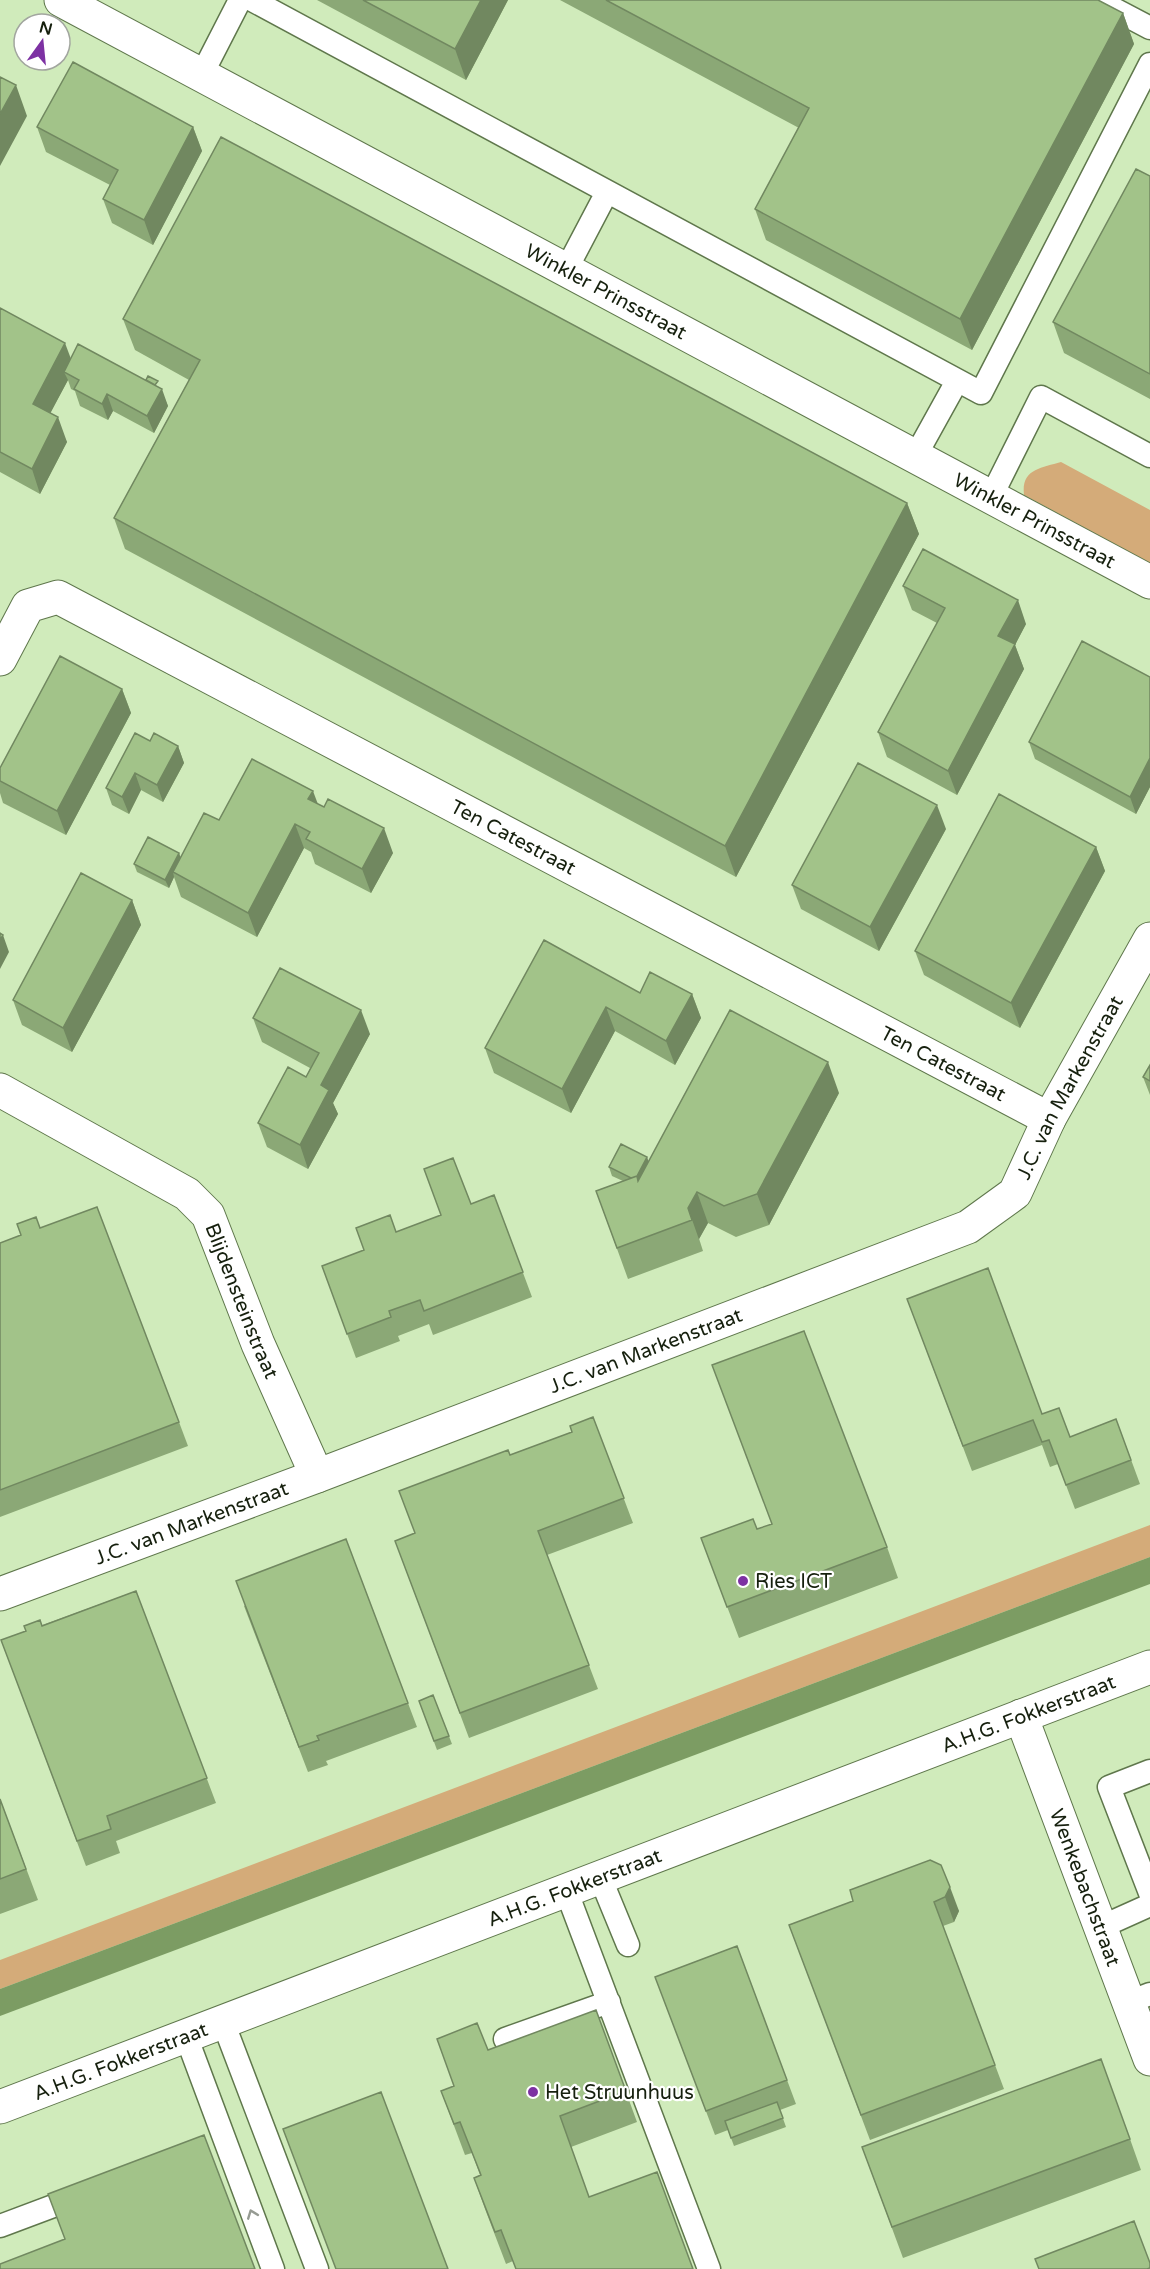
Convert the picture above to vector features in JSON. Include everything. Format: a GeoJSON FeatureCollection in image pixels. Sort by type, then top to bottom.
{"type":"FeatureCollection","features":[{"type":"Feature","properties":{"kind":"street","name":"Winkler Prinsstraat"},"geometry":{"type":"LineString","coordinates":[[61,0],[1150,582]]}},
{"type":"Feature","properties":{"kind":"street","name":"Ten Catestraat"},"geometry":{"type":"LineString","coordinates":[[0,659],[28,606],[58,597],[1049,1119]]}},
{"type":"Feature","properties":{"kind":"street","name":"J.C. van Markenstraat"},"geometry":{"type":"LineString","coordinates":[[0,1594],[317,1476],[968,1227],[1015,1193],[1049,1119],[1150,939]]}},
{"type":"Feature","properties":{"kind":"street","name":"Blijdensteinstraat"},"geometry":{"type":"LineString","coordinates":[[0,1090],[187,1194],[208,1215],[258,1344],[317,1476]]}},
{"type":"Feature","properties":{"kind":"street","name":"A.H.G. Fokkerstraat"},"geometry":{"type":"LineString","coordinates":[[0,2107],[1021,1716],[1148,1672]]}},
{"type":"Feature","properties":{"kind":"street","name":"Wenkebachstraat"},"geometry":{"type":"LineString","coordinates":[[1021,1716],[1101,1927],[1139,1998],[1150,2059]]}},
{"type":"Feature","properties":{"kind":"lane"},"geometry":{"type":"LineString","coordinates":[[201,76],[240,0]]}},
{"type":"Feature","properties":{"kind":"lane"},"geometry":{"type":"LineString","coordinates":[[252,0],[981,393],[1150,64]]}},
{"type":"Feature","properties":{"kind":"lane"},"geometry":{"type":"LineString","coordinates":[[1097,0],[1150,28]]}},
{"type":"Feature","properties":{"kind":"lane"},"geometry":{"type":"LineString","coordinates":[[567,270],[607,192]]}},
{"type":"Feature","properties":{"kind":"lane"},"geometry":{"type":"LineString","coordinates":[[916,455],[957,381]]}},
{"type":"Feature","properties":{"kind":"lane"},"geometry":{"type":"LineString","coordinates":[[991,497],[1041,397],[1150,456]]}},
{"type":"Feature","properties":{"kind":"lane"},"geometry":{"type":"LineString","coordinates":[[1150,1771],[1109,1786],[1150,1893]]}},
{"type":"Feature","properties":{"kind":"lane"},"geometry":{"type":"LineString","coordinates":[[600,1877],[628,1945]]}},
{"type":"Feature","properties":{"kind":"lane"},"geometry":{"type":"LineString","coordinates":[[566,1890],[709,2269]]}},
{"type":"Feature","properties":{"kind":"lane"},"geometry":{"type":"LineString","coordinates":[[1101,1927],[1150,1905]]}},
{"type":"Feature","properties":{"kind":"lane"},"geometry":{"type":"LineString","coordinates":[[504,2038],[609,2002]]}},
{"type":"Feature","properties":{"kind":"lane"},"geometry":{"type":"LineString","coordinates":[[223,2022],[317,2269]]}},
{"type":"Feature","properties":{"kind":"lane"},"geometry":{"type":"LineString","coordinates":[[186,2036],[214,2147],[273,2269]]}},
{"type":"Feature","properties":{"kind":"lane"},"geometry":{"type":"LineString","coordinates":[[0,2226],[99,2189]]}},
{"type":"Feature","properties":{"kind":"shaded area"},"geometry":{"type":"Polygon","coordinates":[[[1061,462],[1150,510],[1150,563],[1024,495],[1024,486],[1029,475],[1040,468],[1061,462]]]}},
{"type":"Feature","properties":{"kind":"shaded area"},"geometry":{"type":"Polygon","coordinates":[[[1150,1525],[1150,1557],[0,1989],[0,1960],[1150,1525]]]}},
{"type":"Feature","properties":{"kind":"shaded area"},"geometry":{"type":"Polygon","coordinates":[[[1150,1557],[1150,1584],[0,2016],[0,1989],[1150,1557]]]}},
{"type":"Feature","properties":{"kind":"building"},"geometry":{"type":"Polygon","coordinates":[[[363,0],[481,0],[455,49],[363,0]]]}},
{"type":"Feature","properties":{"kind":"building"},"geometry":{"type":"Polygon","coordinates":[[[606,0],[1098,0],[1123,13],[960,319],[755,209],[809,108],[606,0]]]}},
{"type":"Feature","properties":{"kind":"building"},"geometry":{"type":"Polygon","coordinates":[[[73,62],[193,127],[144,220],[103,199],[118,170],[37,127],[67,72],[72,72],[73,62]]]}},
{"type":"Feature","properties":{"kind":"building"},"geometry":{"type":"Polygon","coordinates":[[[0,77],[16,85],[0,114],[0,77]]]}},
{"type":"Feature","properties":{"kind":"building"},"geometry":{"type":"Polygon","coordinates":[[[221,137],[907,503],[725,846],[114,518],[200,360],[123,319],[221,137]]]}},
{"type":"Feature","properties":{"kind":"building"},"geometry":{"type":"Polygon","coordinates":[[[1136,169],[1150,176],[1150,374],[1053,322],[1136,169]]]}},
{"type":"Feature","properties":{"kind":"building"},"geometry":{"type":"Polygon","coordinates":[[[0,308],[65,343],[33,404],[58,417],[32,469],[0,452],[0,308]]]}},
{"type":"Feature","properties":{"kind":"building"},"geometry":{"type":"Polygon","coordinates":[[[78,344],[162,389],[147,416],[107,394],[102,404],[74,389],[79,380],[64,372],[78,344]]]}},
{"type":"Feature","properties":{"kind":"building"},"geometry":{"type":"Polygon","coordinates":[[[148,376],[158,381],[155,385],[146,380],[148,376]]]}},
{"type":"Feature","properties":{"kind":"building"},"geometry":{"type":"Polygon","coordinates":[[[923,549],[1018,600],[998,636],[1015,644],[948,771],[878,732],[945,608],[903,586],[923,549]]]}},
{"type":"Feature","properties":{"kind":"building"},"geometry":{"type":"Polygon","coordinates":[[[1082,641],[1150,677],[1150,758],[1130,797],[1029,742],[1082,641]]]}},
{"type":"Feature","properties":{"kind":"building"},"geometry":{"type":"Polygon","coordinates":[[[60,656],[122,689],[57,811],[0,781],[0,768],[60,656]]]}},
{"type":"Feature","properties":{"kind":"building"},"geometry":{"type":"Polygon","coordinates":[[[135,733],[150,741],[154,733],[178,746],[157,785],[135,773],[122,797],[106,788],[135,733]]]}},
{"type":"Feature","properties":{"kind":"building"},"geometry":{"type":"Polygon","coordinates":[[[252,759],[313,791],[308,799],[324,807],[328,799],[384,828],[362,869],[306,839],[310,832],[295,824],[248,913],[173,872],[204,813],[219,820],[252,759]]]}},
{"type":"Feature","properties":{"kind":"building"},"geometry":{"type":"Polygon","coordinates":[[[858,763],[937,805],[870,927],[792,885],[858,763]]]}},
{"type":"Feature","properties":{"kind":"building"},"geometry":{"type":"Polygon","coordinates":[[[999,794],[1096,847],[1011,1003],[915,951],[999,794]]]}},
{"type":"Feature","properties":{"kind":"building"},"geometry":{"type":"Polygon","coordinates":[[[148,837],[179,853],[165,880],[134,864],[148,837]]]}},
{"type":"Feature","properties":{"kind":"building"},"geometry":{"type":"Polygon","coordinates":[[[81,873],[132,900],[63,1028],[13,1000],[81,873]]]}},
{"type":"Feature","properties":{"kind":"building"},"geometry":{"type":"Polygon","coordinates":[[[544,940],[640,993],[650,972],[692,994],[666,1041],[606,1007],[562,1089],[485,1048],[544,940]]]}},
{"type":"Feature","properties":{"kind":"building"},"geometry":{"type":"Polygon","coordinates":[[[280,968],[361,1010],[321,1085],[329,1090],[300,1145],[258,1123],[288,1067],[306,1077],[319,1053],[253,1018],[280,968]]]}},
{"type":"Feature","properties":{"kind":"building"},"geometry":{"type":"Polygon","coordinates":[[[730,1010],[828,1062],[757,1194],[724,1206],[697,1192],[688,1208],[692,1220],[617,1248],[596,1191],[637,1176],[638,1181],[730,1010]]]}},
{"type":"Feature","properties":{"kind":"building"},"geometry":{"type":"Polygon","coordinates":[[[1150,1065],[1150,1081],[1143,1077],[1150,1065]]]}},
{"type":"Feature","properties":{"kind":"building"},"geometry":{"type":"Polygon","coordinates":[[[621,1144],[647,1157],[637,1176],[631,1178],[609,1167],[621,1144]]]}},
{"type":"Feature","properties":{"kind":"building"},"geometry":{"type":"Polygon","coordinates":[[[453,1158],[471,1204],[494,1195],[523,1272],[424,1311],[420,1300],[389,1311],[391,1317],[347,1334],[322,1266],[364,1250],[356,1228],[390,1215],[396,1232],[441,1215],[424,1169],[453,1158]]]}},
{"type":"Feature","properties":{"kind":"building"},"geometry":{"type":"Polygon","coordinates":[[[97,1207],[179,1422],[0,1490],[0,1243],[21,1235],[17,1224],[36,1217],[40,1228],[97,1207]]]}},
{"type":"Feature","properties":{"kind":"building"},"geometry":{"type":"Polygon","coordinates":[[[988,1268],[1042,1414],[1059,1408],[1070,1437],[1116,1419],[1131,1460],[1066,1485],[1049,1440],[1042,1442],[1033,1420],[963,1446],[907,1299],[988,1268]]]}},
{"type":"Feature","properties":{"kind":"building"},"geometry":{"type":"Polygon","coordinates":[[[804,1331],[887,1547],[727,1607],[701,1538],[753,1519],[757,1529],[772,1524],[712,1365],[804,1331]]]}},
{"type":"Feature","properties":{"kind":"building"},"geometry":{"type":"Polygon","coordinates":[[[593,1417],[624,1498],[538,1531],[589,1665],[460,1713],[395,1541],[415,1533],[399,1491],[508,1450],[510,1455],[572,1432],[570,1426],[593,1417]]]}},
{"type":"Feature","properties":{"kind":"building"},"geometry":{"type":"Polygon","coordinates":[[[346,1539],[408,1703],[317,1736],[319,1740],[299,1747],[236,1581],[346,1539]]]}},
{"type":"Feature","properties":{"kind":"building"},"geometry":{"type":"Polygon","coordinates":[[[136,1591],[207,1778],[107,1816],[111,1829],[77,1841],[1,1640],[26,1631],[24,1626],[40,1620],[42,1626],[136,1591]]]}},
{"type":"Feature","properties":{"kind":"building"},"geometry":{"type":"Polygon","coordinates":[[[433,1695],[449,1736],[434,1741],[419,1701],[433,1695]]]}},
{"type":"Feature","properties":{"kind":"building"},"geometry":{"type":"Polygon","coordinates":[[[0,1799],[26,1869],[0,1879],[0,1799]]]}},
{"type":"Feature","properties":{"kind":"building"},"geometry":{"type":"Polygon","coordinates":[[[930,1860],[941,1865],[950,1887],[945,1897],[934,1902],[995,2065],[861,2115],[789,1925],[853,1901],[850,1890],[930,1860]]]}},
{"type":"Feature","properties":{"kind":"building"},"geometry":{"type":"Polygon","coordinates":[[[737,1946],[787,2080],[706,2111],[655,1977],[737,1946]]]}},
{"type":"Feature","properties":{"kind":"building"},"geometry":{"type":"Polygon","coordinates":[[[596,2010],[626,2091],[560,2116],[589,2197],[657,2172],[693,2269],[516,2269],[501,2230],[495,2232],[474,2178],[481,2175],[460,2122],[454,2124],[441,2091],[454,2086],[437,2039],[477,2023],[488,2050],[596,2010]]]}},
{"type":"Feature","properties":{"kind":"building"},"geometry":{"type":"Polygon","coordinates":[[[1101,2059],[1130,2139],[892,2227],[862,2147],[1101,2059]]]}},
{"type":"Feature","properties":{"kind":"building"},"geometry":{"type":"Polygon","coordinates":[[[381,2092],[448,2269],[336,2269],[283,2129],[381,2092]]]}},
{"type":"Feature","properties":{"kind":"building"},"geometry":{"type":"Polygon","coordinates":[[[777,2102],[783,2118],[731,2138],[725,2121],[777,2102]]]}},
{"type":"Feature","properties":{"kind":"building"},"geometry":{"type":"Polygon","coordinates":[[[204,2135],[255,2269],[0,2269],[0,2264],[65,2239],[48,2194],[204,2135]]]}},
{"type":"Feature","properties":{"kind":"building"},"geometry":{"type":"Polygon","coordinates":[[[1134,2221],[1150,2268],[1039,2269],[1035,2259],[1134,2221]]]}},
{"type":"Feature","properties":{"kind":"place","name":"Ries ICT"},"geometry":{"type":"Point","coordinates":[743,1581]}},
{"type":"Feature","properties":{"kind":"place","name":"Het Struunhuus"},"geometry":{"type":"Point","coordinates":[533,2092]}}]}
